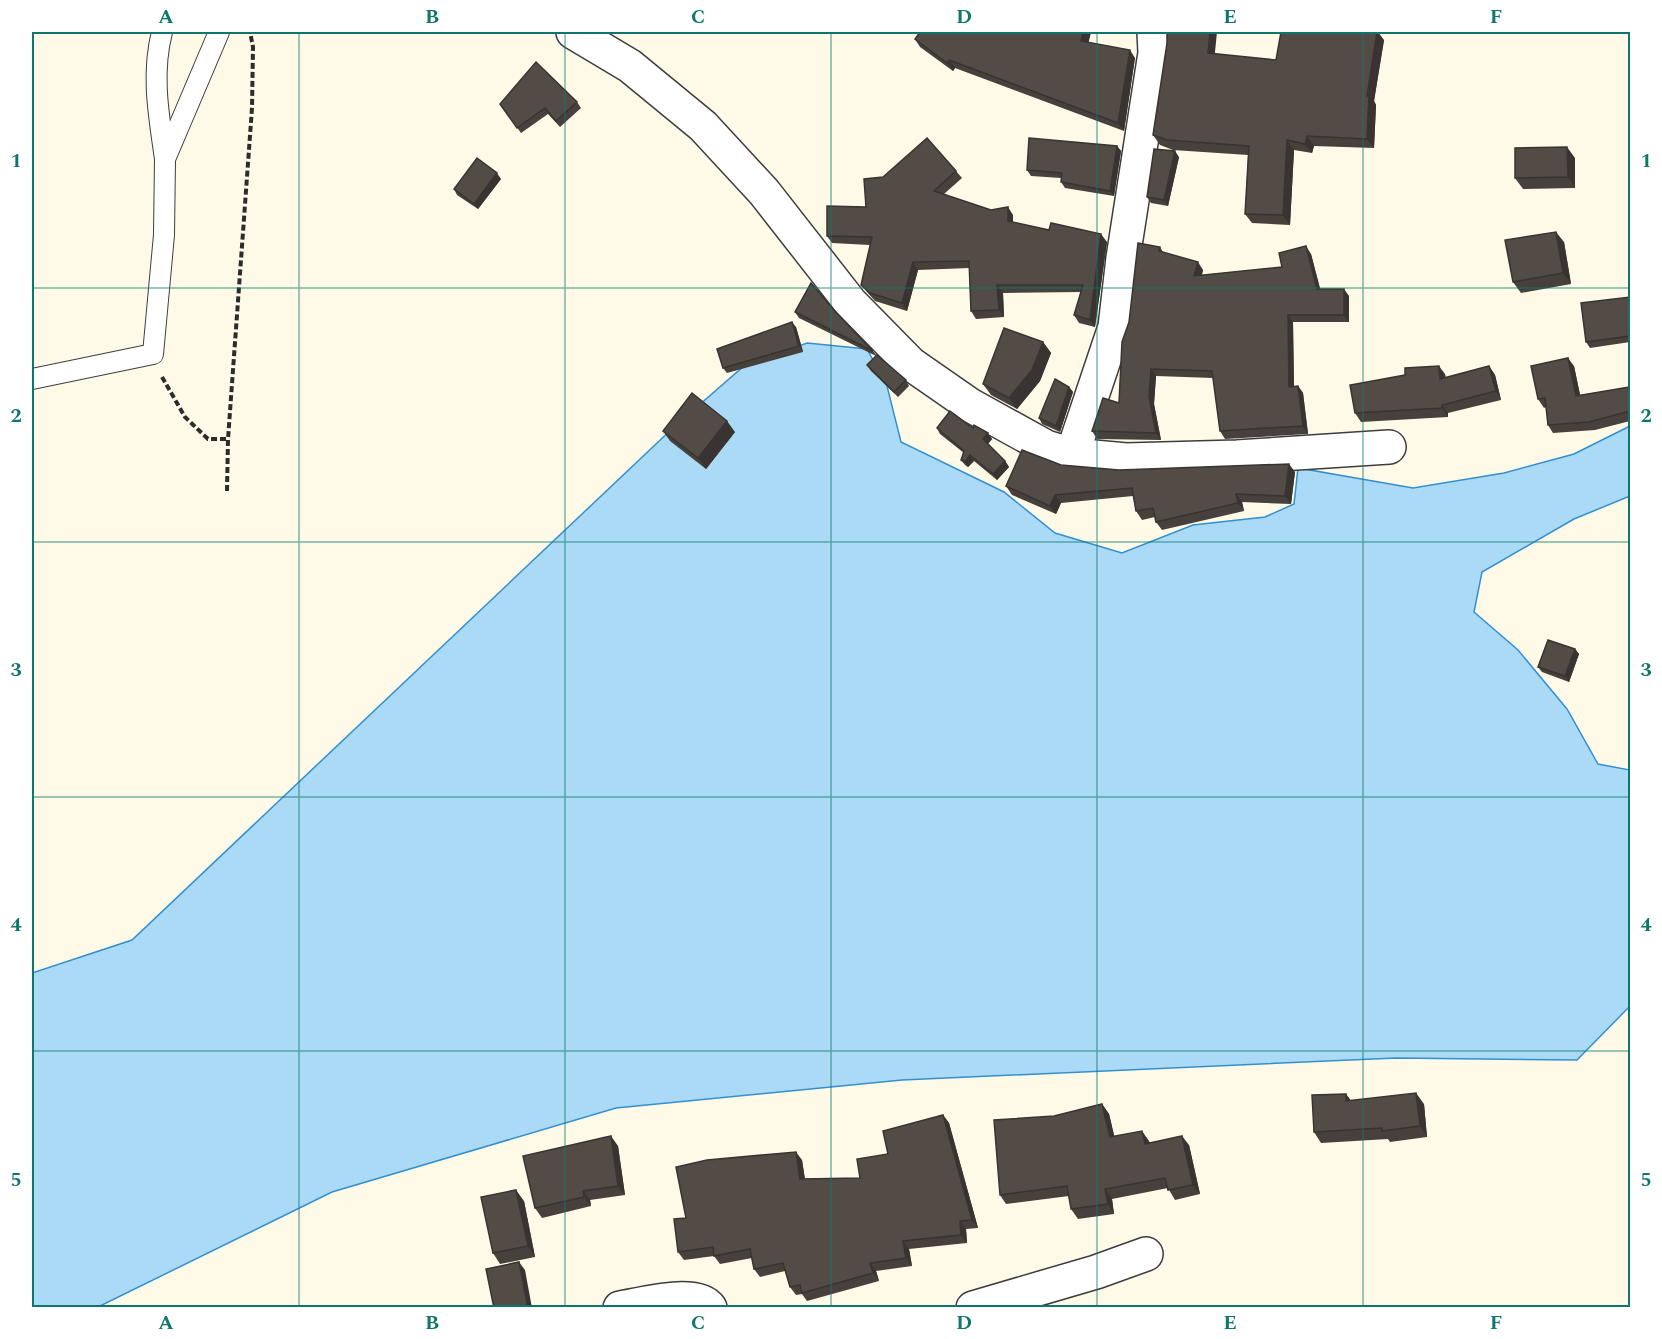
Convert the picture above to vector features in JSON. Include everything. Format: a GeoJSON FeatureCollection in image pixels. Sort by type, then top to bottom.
{"type":"FeatureCollection","features":[{"type":"Feature","properties":{"kind":"street"},"geometry":{"type":"LineString","coordinates":[[573,32],[630,66],[703,126],[764,192],[850,302],[910,364],[970,405],[1046,447],[1072,455],[1097,459],[1180,459],[1389,447]]}},
{"type":"Feature","properties":{"kind":"street"},"geometry":{"type":"LineString","coordinates":[[1072,455],[1115,327],[1123,258],[1155,53],[1154,32]]}},
{"type":"Feature","properties":{"kind":"street"},"geometry":{"type":"LineString","coordinates":[[973,1308],[1096,1272],[1146,1254]]}},
{"type":"Feature","properties":{"kind":"street"},"geometry":{"type":"LineString","coordinates":[[620,1308],[684,1298],[696,1299],[710,1308]]}},
{"type":"Feature","properties":{"kind":"lane"},"geometry":{"type":"LineString","coordinates":[[32,378],[153,354],[164,235],[165,159],[155,81],[157,54],[162,32]]}},
{"type":"Feature","properties":{"kind":"lane"},"geometry":{"type":"LineString","coordinates":[[165,159],[219,32]]}},
{"type":"Feature","properties":{"kind":"path"},"geometry":{"type":"LineString","coordinates":[[227,491],[228,439],[252,108],[253,47],[250,32]]}},
{"type":"Feature","properties":{"kind":"path"},"geometry":{"type":"LineString","coordinates":[[153,354],[166,388],[186,417],[208,439],[228,439]]}},
{"type":"Feature","properties":{"kind":"water"},"geometry":{"type":"Polygon","coordinates":[[[807,343],[867,349],[887,386],[901,442],[1004,492],[1055,533],[1122,553],[1193,525],[1265,517],[1294,504],[1298,468],[1413,488],[1504,473],[1574,454],[1630,426],[1630,496],[1574,519],[1482,572],[1474,612],[1518,650],[1567,709],[1598,764],[1630,770],[1630,1006],[1577,1060],[1396,1058],[902,1080],[616,1108],[332,1192],[98,1307],[32,1307],[32,973],[132,940],[675,426],[744,366],[807,343]]]}},
{"type":"Feature","properties":{"kind":"building"},"geometry":{"type":"Polygon","coordinates":[[[920,32],[1083,32],[1081,41],[1130,50],[1118,123],[949,60],[947,63],[915,39],[920,32]]]}},
{"type":"Feature","properties":{"kind":"building"},"geometry":{"type":"Polygon","coordinates":[[[1167,32],[1210,32],[1208,53],[1276,60],[1281,32],[1377,32],[1367,96],[1369,95],[1367,139],[1307,136],[1305,144],[1287,140],[1283,215],[1245,214],[1249,146],[1167,140],[1153,135],[1167,32]]]}},
{"type":"Feature","properties":{"kind":"building"},"geometry":{"type":"Polygon","coordinates":[[[536,62],[577,102],[556,121],[545,108],[517,128],[500,104],[536,62]]]}},
{"type":"Feature","properties":{"kind":"building"},"geometry":{"type":"Polygon","coordinates":[[[927,138],[956,171],[934,191],[991,210],[1008,207],[1008,221],[1049,230],[1051,223],[1101,234],[1090,320],[1074,315],[1083,285],[997,285],[999,310],[971,311],[969,261],[913,262],[902,303],[870,293],[861,285],[872,237],[827,236],[827,206],[866,207],[864,179],[883,177],[927,138]]]}},
{"type":"Feature","properties":{"kind":"building"},"geometry":{"type":"Polygon","coordinates":[[[1029,138],[1117,146],[1110,191],[1061,182],[1062,173],[1027,170],[1029,138]]]}},
{"type":"Feature","properties":{"kind":"building"},"geometry":{"type":"Polygon","coordinates":[[[1567,147],[1568,177],[1515,178],[1515,148],[1567,147]]]}},
{"type":"Feature","properties":{"kind":"building"},"geometry":{"type":"Polygon","coordinates":[[[1154,149],[1175,151],[1164,200],[1147,197],[1154,149]]]}},
{"type":"Feature","properties":{"kind":"building"},"geometry":{"type":"Polygon","coordinates":[[[477,158],[497,173],[474,204],[454,189],[477,158]]]}},
{"type":"Feature","properties":{"kind":"building"},"geometry":{"type":"Polygon","coordinates":[[[1556,232],[1563,273],[1513,282],[1505,240],[1556,232]]]}},
{"type":"Feature","properties":{"kind":"building"},"geometry":{"type":"Polygon","coordinates":[[[1138,243],[1160,247],[1159,251],[1198,262],[1194,276],[1282,267],[1279,253],[1306,246],[1317,289],[1344,289],[1344,315],[1288,315],[1289,387],[1298,386],[1303,426],[1220,431],[1212,371],[1151,369],[1149,397],[1156,433],[1092,431],[1103,398],[1119,403],[1122,342],[1129,322],[1138,243]]]}},
{"type":"Feature","properties":{"kind":"building"},"geometry":{"type":"Polygon","coordinates":[[[811,283],[833,309],[873,351],[795,312],[811,283]]]}},
{"type":"Feature","properties":{"kind":"building"},"geometry":{"type":"Polygon","coordinates":[[[1630,297],[1630,336],[1586,342],[1581,303],[1630,297]]]}},
{"type":"Feature","properties":{"kind":"building"},"geometry":{"type":"Polygon","coordinates":[[[792,322],[799,346],[723,368],[717,349],[792,322]]]}},
{"type":"Feature","properties":{"kind":"building"},"geometry":{"type":"Polygon","coordinates":[[[1004,328],[1043,342],[1032,370],[1009,398],[983,384],[1004,328]]]}},
{"type":"Feature","properties":{"kind":"building"},"geometry":{"type":"Polygon","coordinates":[[[877,355],[906,380],[894,392],[867,365],[877,355]]]}},
{"type":"Feature","properties":{"kind":"building"},"geometry":{"type":"Polygon","coordinates":[[[1568,358],[1576,396],[1630,387],[1630,411],[1589,422],[1548,425],[1545,398],[1538,399],[1531,366],[1568,358]]]}},
{"type":"Feature","properties":{"kind":"building"},"geometry":{"type":"Polygon","coordinates":[[[1439,366],[1440,379],[1489,366],[1496,391],[1442,405],[1442,408],[1355,413],[1350,385],[1405,375],[1405,368],[1439,366]]]}},
{"type":"Feature","properties":{"kind":"building"},"geometry":{"type":"Polygon","coordinates":[[[1055,379],[1069,387],[1056,426],[1039,418],[1055,379]]]}},
{"type":"Feature","properties":{"kind":"building"},"geometry":{"type":"Polygon","coordinates":[[[692,393],[727,421],[698,458],[663,431],[692,393]]]}},
{"type":"Feature","properties":{"kind":"building"},"geometry":{"type":"Polygon","coordinates":[[[950,411],[973,428],[974,425],[988,433],[983,439],[1005,461],[993,474],[970,455],[965,462],[961,460],[964,451],[937,428],[950,411]]]}},
{"type":"Feature","properties":{"kind":"building"},"geometry":{"type":"Polygon","coordinates":[[[1022,450],[1061,465],[1119,470],[1289,464],[1285,496],[1236,494],[1238,503],[1156,522],[1153,508],[1136,511],[1132,488],[1055,495],[1050,506],[1006,486],[1022,450]]]}},
{"type":"Feature","properties":{"kind":"building"},"geometry":{"type":"Polygon","coordinates":[[[1548,640],[1575,649],[1565,676],[1538,667],[1548,640]]]}},
{"type":"Feature","properties":{"kind":"building"},"geometry":{"type":"Polygon","coordinates":[[[1416,1093],[1420,1126],[1382,1131],[1382,1128],[1314,1132],[1312,1095],[1346,1094],[1346,1101],[1416,1093]]]}},
{"type":"Feature","properties":{"kind":"building"},"geometry":{"type":"Polygon","coordinates":[[[1102,1104],[1110,1137],[1142,1131],[1145,1144],[1182,1136],[1193,1185],[1168,1190],[1165,1178],[1105,1189],[1108,1204],[1071,1209],[1067,1186],[1000,1195],[994,1120],[1054,1116],[1102,1104]]]}},
{"type":"Feature","properties":{"kind":"building"},"geometry":{"type":"Polygon","coordinates":[[[943,1115],[972,1220],[960,1221],[961,1235],[903,1241],[906,1258],[870,1263],[873,1273],[802,1293],[800,1285],[790,1287],[783,1263],[754,1269],[750,1249],[714,1256],[713,1247],[678,1252],[674,1219],[686,1218],[676,1167],[707,1160],[796,1152],[800,1179],[860,1178],[857,1159],[888,1154],[883,1131],[943,1115]]]}},
{"type":"Feature","properties":{"kind":"building"},"geometry":{"type":"Polygon","coordinates":[[[611,1136],[618,1186],[583,1191],[584,1197],[535,1208],[523,1156],[611,1136]]]}},
{"type":"Feature","properties":{"kind":"building"},"geometry":{"type":"Polygon","coordinates":[[[516,1190],[528,1246],[493,1253],[481,1197],[516,1190]]]}},
{"type":"Feature","properties":{"kind":"building"},"geometry":{"type":"Polygon","coordinates":[[[519,1262],[528,1308],[494,1308],[486,1269],[519,1262]]]}}]}
